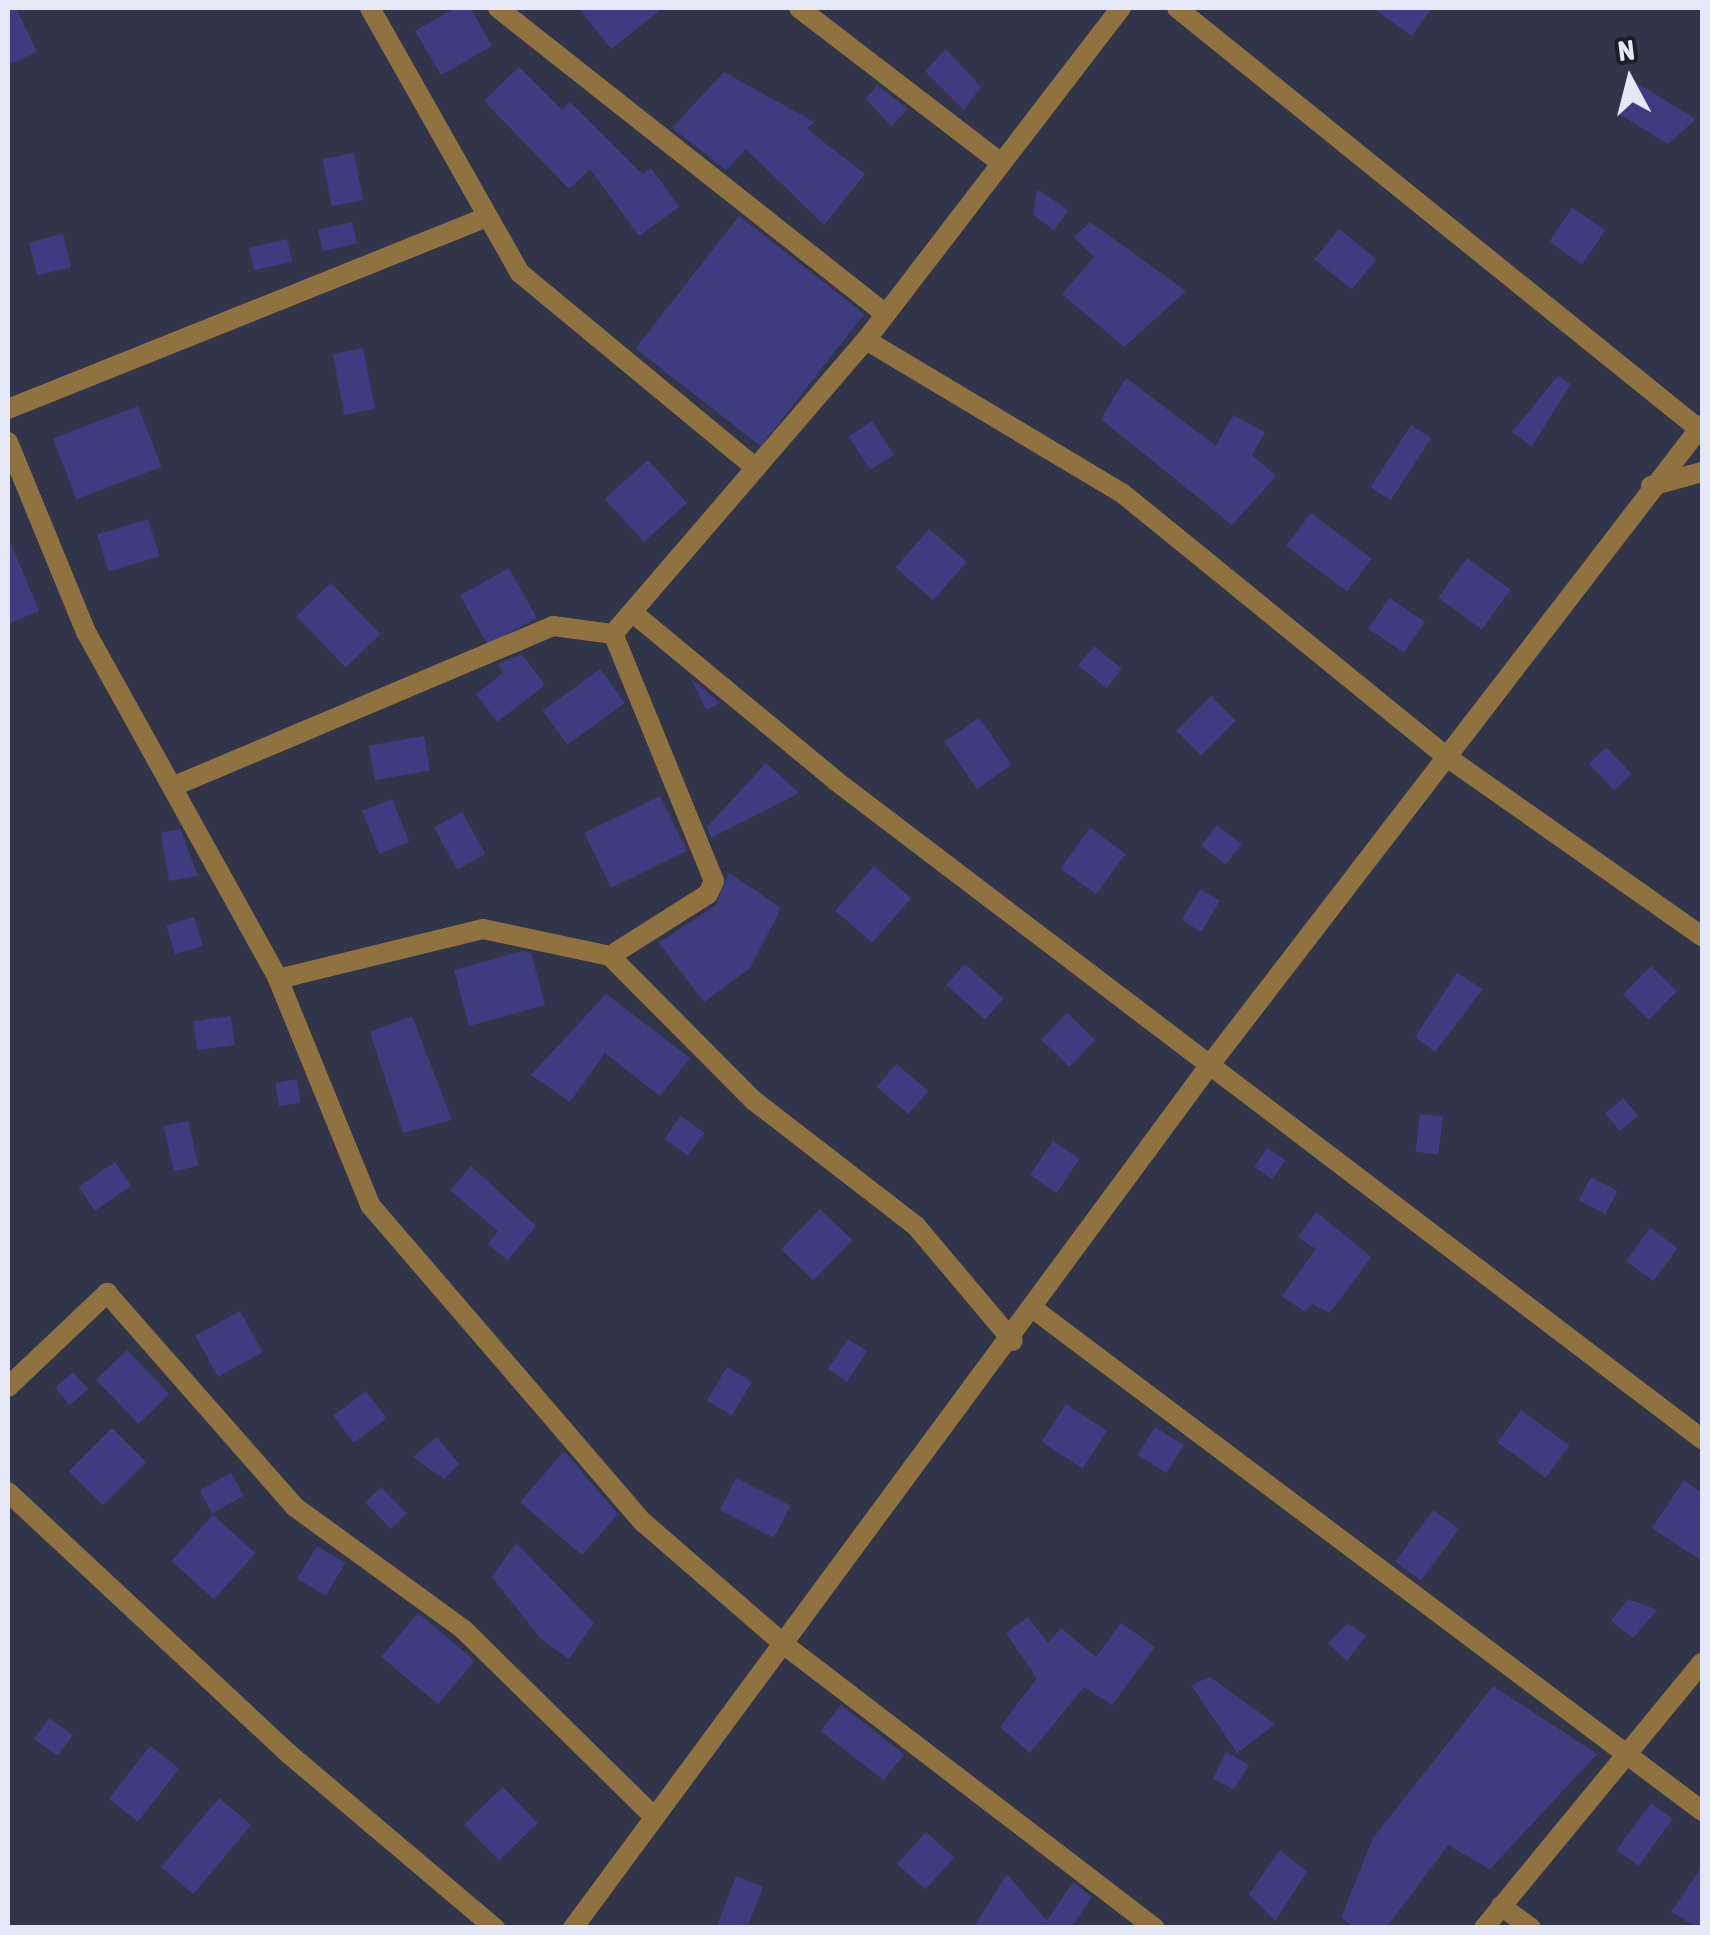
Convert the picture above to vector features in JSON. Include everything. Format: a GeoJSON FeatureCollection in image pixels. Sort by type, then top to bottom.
{"type":"FeatureCollection","features":[{"type":"Feature","properties":{"kind":"street"},"geometry":{"type":"LineString","coordinates":[[370,8],[482,219],[542,296],[756,468]]}},
{"type":"Feature","properties":{"kind":"street"},"geometry":{"type":"LineString","coordinates":[[498,8],[884,313]]}},
{"type":"Feature","properties":{"kind":"street"},"geometry":{"type":"LineString","coordinates":[[799,8],[1001,162]]}},
{"type":"Feature","properties":{"kind":"street"},"geometry":{"type":"LineString","coordinates":[[613,634],[866,340],[1121,8]]}},
{"type":"Feature","properties":{"kind":"street"},"geometry":{"type":"LineString","coordinates":[[573,1928],[1036,1310],[1212,1062],[1649,486],[1701,427],[1176,8]]}},
{"type":"Feature","properties":{"kind":"street"},"geometry":{"type":"LineString","coordinates":[[8,409],[482,219]]}},
{"type":"Feature","properties":{"kind":"street"},"geometry":{"type":"LineString","coordinates":[[866,340],[1122,492],[1444,755],[1702,936]]}},
{"type":"Feature","properties":{"kind":"street"},"geometry":{"type":"LineString","coordinates":[[8,442],[86,632],[278,979],[370,1205],[602,1482],[786,1646],[1155,1928]]}},
{"type":"Feature","properties":{"kind":"street"},"geometry":{"type":"LineString","coordinates":[[1649,486],[1702,472]]}},
{"type":"Feature","properties":{"kind":"street"},"geometry":{"type":"LineString","coordinates":[[632,612],[836,782],[1212,1062],[1702,1440]]}},
{"type":"Feature","properties":{"kind":"street"},"geometry":{"type":"LineString","coordinates":[[172,787],[529,634],[572,624],[613,634]]}},
{"type":"Feature","properties":{"kind":"street"},"geometry":{"type":"LineString","coordinates":[[610,956],[708,894],[714,881],[613,634]]}},
{"type":"Feature","properties":{"kind":"street"},"geometry":{"type":"LineString","coordinates":[[278,979],[484,929],[610,956],[753,1100],[916,1226],[1013,1341]]}},
{"type":"Feature","properties":{"kind":"street"},"geometry":{"type":"LineString","coordinates":[[8,1386],[106,1293],[295,1507],[464,1629],[655,1818]]}},
{"type":"Feature","properties":{"kind":"street"},"geometry":{"type":"LineString","coordinates":[[1036,1310],[1625,1756],[1702,1810]]}},
{"type":"Feature","properties":{"kind":"street"},"geometry":{"type":"LineString","coordinates":[[8,1492],[290,1754],[495,1928]]}},
{"type":"Feature","properties":{"kind":"street"},"geometry":{"type":"LineString","coordinates":[[1484,1928],[1702,1663]]}},
{"type":"Feature","properties":{"kind":"street"},"geometry":{"type":"LineString","coordinates":[[1501,1906],[1532,1928]]}},
{"type":"Feature","properties":{"kind":"building"},"geometry":{"type":"Polygon","coordinates":[[[8,8],[16,8],[37,52],[8,65],[8,8]]]}},
{"type":"Feature","properties":{"kind":"building"},"geometry":{"type":"Polygon","coordinates":[[[455,8],[470,8],[492,46],[441,75],[415,31],[455,8]]]}},
{"type":"Feature","properties":{"kind":"building"},"geometry":{"type":"Polygon","coordinates":[[[579,8],[663,8],[611,49],[579,8]]]}},
{"type":"Feature","properties":{"kind":"building"},"geometry":{"type":"Polygon","coordinates":[[[1373,8],[1432,8],[1412,36],[1373,8]]]}},
{"type":"Feature","properties":{"kind":"building"},"geometry":{"type":"Polygon","coordinates":[[[946,49],[981,87],[964,110],[925,71],[946,49]]]}},
{"type":"Feature","properties":{"kind":"building"},"geometry":{"type":"Polygon","coordinates":[[[519,67],[562,110],[570,102],[642,174],[651,168],[679,207],[639,236],[590,169],[569,189],[484,101],[519,67]]]}},
{"type":"Feature","properties":{"kind":"building"},"geometry":{"type":"Polygon","coordinates":[[[724,72],[814,122],[807,129],[865,174],[824,225],[746,149],[726,170],[672,128],[724,72]]]}},
{"type":"Feature","properties":{"kind":"building"},"geometry":{"type":"Polygon","coordinates":[[[1638,84],[1696,119],[1668,144],[1619,114],[1638,84]]]}},
{"type":"Feature","properties":{"kind":"building"},"geometry":{"type":"Polygon","coordinates":[[[877,85],[908,109],[891,126],[866,99],[877,85]]]}},
{"type":"Feature","properties":{"kind":"building"},"geometry":{"type":"Polygon","coordinates":[[[354,153],[363,200],[332,206],[323,159],[354,153]]]}},
{"type":"Feature","properties":{"kind":"building"},"geometry":{"type":"Polygon","coordinates":[[[1037,189],[1068,210],[1054,230],[1033,215],[1037,189]]]}},
{"type":"Feature","properties":{"kind":"building"},"geometry":{"type":"Polygon","coordinates":[[[1572,208],[1605,230],[1582,264],[1549,242],[1572,208]]]}},
{"type":"Feature","properties":{"kind":"building"},"geometry":{"type":"Polygon","coordinates":[[[739,216],[864,314],[761,446],[636,348],[739,216]]]}},
{"type":"Feature","properties":{"kind":"building"},"geometry":{"type":"Polygon","coordinates":[[[352,222],[357,243],[323,251],[318,230],[352,222]]]}},
{"type":"Feature","properties":{"kind":"building"},"geometry":{"type":"Polygon","coordinates":[[[1090,222],[1186,291],[1124,347],[1062,294],[1094,257],[1074,237],[1090,222]]]}},
{"type":"Feature","properties":{"kind":"building"},"geometry":{"type":"Polygon","coordinates":[[[1339,229],[1376,259],[1352,290],[1314,259],[1339,229]]]}},
{"type":"Feature","properties":{"kind":"building"},"geometry":{"type":"Polygon","coordinates":[[[63,234],[71,267],[37,275],[29,242],[63,234]]]}},
{"type":"Feature","properties":{"kind":"building"},"geometry":{"type":"Polygon","coordinates":[[[287,239],[292,261],[254,270],[249,248],[287,239]]]}},
{"type":"Feature","properties":{"kind":"building"},"geometry":{"type":"Polygon","coordinates":[[[363,348],[375,409],[344,415],[333,354],[363,348]]]}},
{"type":"Feature","properties":{"kind":"building"},"geometry":{"type":"Polygon","coordinates":[[[1558,376],[1571,384],[1532,446],[1512,432],[1558,376]]]}},
{"type":"Feature","properties":{"kind":"building"},"geometry":{"type":"Polygon","coordinates":[[[1126,378],[1216,446],[1233,415],[1265,432],[1252,455],[1276,476],[1232,525],[1101,419],[1126,378]]]}},
{"type":"Feature","properties":{"kind":"building"},"geometry":{"type":"Polygon","coordinates":[[[138,406],[161,467],[76,499],[53,439],[138,406]]]}},
{"type":"Feature","properties":{"kind":"building"},"geometry":{"type":"Polygon","coordinates":[[[872,421],[894,455],[870,470],[849,436],[872,421]]]}},
{"type":"Feature","properties":{"kind":"building"},"geometry":{"type":"Polygon","coordinates":[[[1411,425],[1431,438],[1391,500],[1371,487],[1411,425]]]}},
{"type":"Feature","properties":{"kind":"building"},"geometry":{"type":"Polygon","coordinates":[[[648,460],[687,503],[644,542],[605,499],[648,460]]]}},
{"type":"Feature","properties":{"kind":"building"},"geometry":{"type":"Polygon","coordinates":[[[1311,513],[1372,559],[1347,591],[1286,546],[1311,513]]]}},
{"type":"Feature","properties":{"kind":"building"},"geometry":{"type":"Polygon","coordinates":[[[148,519],[159,556],[109,572],[97,534],[148,519]]]}},
{"type":"Feature","properties":{"kind":"building"},"geometry":{"type":"Polygon","coordinates":[[[929,529],[967,562],[933,600],[896,567],[929,529]]]}},
{"type":"Feature","properties":{"kind":"building"},"geometry":{"type":"Polygon","coordinates":[[[8,537],[39,611],[8,624],[8,537]]]}},
{"type":"Feature","properties":{"kind":"building"},"geometry":{"type":"Polygon","coordinates":[[[1467,558],[1511,590],[1482,629],[1438,598],[1467,558]]]}},
{"type":"Feature","properties":{"kind":"building"},"geometry":{"type":"Polygon","coordinates":[[[509,568],[537,618],[488,645],[460,595],[509,568]]]}},
{"type":"Feature","properties":{"kind":"building"},"geometry":{"type":"Polygon","coordinates":[[[331,583],[380,634],[346,667],[296,616],[331,583]]]}},
{"type":"Feature","properties":{"kind":"building"},"geometry":{"type":"Polygon","coordinates":[[[1389,598],[1425,622],[1404,653],[1368,629],[1389,598]]]}},
{"type":"Feature","properties":{"kind":"building"},"geometry":{"type":"Polygon","coordinates":[[[1094,646],[1122,669],[1106,688],[1078,665],[1094,646]]]}},
{"type":"Feature","properties":{"kind":"building"},"geometry":{"type":"Polygon","coordinates":[[[522,654],[545,685],[497,722],[476,694],[503,673],[498,664],[522,654]]]}},
{"type":"Feature","properties":{"kind":"building"},"geometry":{"type":"Polygon","coordinates":[[[600,669],[625,703],[567,745],[543,711],[600,669]]]}},
{"type":"Feature","properties":{"kind":"building"},"geometry":{"type":"Polygon","coordinates":[[[691,679],[720,703],[706,710],[691,679]]]}},
{"type":"Feature","properties":{"kind":"building"},"geometry":{"type":"Polygon","coordinates":[[[1211,696],[1236,721],[1201,755],[1176,731],[1211,696]]]}},
{"type":"Feature","properties":{"kind":"building"},"geometry":{"type":"Polygon","coordinates":[[[979,718],[1012,765],[977,789],[945,742],[979,718]]]}},
{"type":"Feature","properties":{"kind":"building"},"geometry":{"type":"Polygon","coordinates":[[[424,736],[430,770],[375,780],[369,746],[424,736]]]}},
{"type":"Feature","properties":{"kind":"building"},"geometry":{"type":"Polygon","coordinates":[[[1606,747],[1632,774],[1614,790],[1589,764],[1606,747]]]}},
{"type":"Feature","properties":{"kind":"building"},"geometry":{"type":"Polygon","coordinates":[[[766,763],[799,793],[711,838],[707,827],[766,763]]]}},
{"type":"Feature","properties":{"kind":"building"},"geometry":{"type":"Polygon","coordinates":[[[660,796],[687,851],[611,888],[585,833],[660,796]]]}},
{"type":"Feature","properties":{"kind":"building"},"geometry":{"type":"Polygon","coordinates":[[[392,799],[409,842],[380,854],[362,811],[392,799]]]}},
{"type":"Feature","properties":{"kind":"building"},"geometry":{"type":"Polygon","coordinates":[[[462,812],[485,854],[457,869],[434,828],[462,812]]]}},
{"type":"Feature","properties":{"kind":"building"},"geometry":{"type":"Polygon","coordinates":[[[1217,825],[1241,844],[1225,865],[1201,845],[1217,825]]]}},
{"type":"Feature","properties":{"kind":"building"},"geometry":{"type":"Polygon","coordinates":[[[1090,828],[1126,854],[1096,894],[1061,868],[1090,828]]]}},
{"type":"Feature","properties":{"kind":"building"},"geometry":{"type":"Polygon","coordinates":[[[180,829],[198,876],[169,881],[161,833],[180,829]]]}},
{"type":"Feature","properties":{"kind":"building"},"geometry":{"type":"Polygon","coordinates":[[[874,866],[911,898],[872,943],[835,911],[874,866]]]}},
{"type":"Feature","properties":{"kind":"building"},"geometry":{"type":"Polygon","coordinates":[[[729,873],[781,908],[750,968],[704,1002],[659,943],[716,905],[729,873]]]}},
{"type":"Feature","properties":{"kind":"building"},"geometry":{"type":"Polygon","coordinates":[[[1200,889],[1220,901],[1201,932],[1181,920],[1200,889]]]}},
{"type":"Feature","properties":{"kind":"building"},"geometry":{"type":"Polygon","coordinates":[[[194,917],[203,946],[175,954],[166,925],[194,917]]]}},
{"type":"Feature","properties":{"kind":"building"},"geometry":{"type":"Polygon","coordinates":[[[522,951],[531,953],[545,1005],[469,1026],[454,970],[522,951]]]}},
{"type":"Feature","properties":{"kind":"building"},"geometry":{"type":"Polygon","coordinates":[[[965,964],[1004,999],[985,1020],[946,985],[965,964]]]}},
{"type":"Feature","properties":{"kind":"building"},"geometry":{"type":"Polygon","coordinates":[[[1651,966],[1677,991],[1649,1020],[1623,995],[1651,966]]]}},
{"type":"Feature","properties":{"kind":"building"},"geometry":{"type":"Polygon","coordinates":[[[1457,973],[1483,989],[1435,1052],[1415,1037],[1457,973]]]}},
{"type":"Feature","properties":{"kind":"building"},"geometry":{"type":"Polygon","coordinates":[[[606,994],[690,1058],[660,1096],[605,1053],[570,1102],[531,1075],[606,994]]]}},
{"type":"Feature","properties":{"kind":"building"},"geometry":{"type":"Polygon","coordinates":[[[1067,1013],[1095,1040],[1069,1067],[1041,1040],[1067,1013]]]}},
{"type":"Feature","properties":{"kind":"building"},"geometry":{"type":"Polygon","coordinates":[[[231,1016],[235,1045],[197,1050],[193,1021],[231,1016]]]}},
{"type":"Feature","properties":{"kind":"building"},"geometry":{"type":"Polygon","coordinates":[[[412,1016],[452,1120],[403,1133],[370,1032],[412,1016]]]}},
{"type":"Feature","properties":{"kind":"building"},"geometry":{"type":"Polygon","coordinates":[[[896,1064],[928,1091],[909,1114],[877,1087],[896,1064]]]}},
{"type":"Feature","properties":{"kind":"building"},"geometry":{"type":"Polygon","coordinates":[[[297,1079],[301,1103],[279,1106],[275,1082],[297,1079]]]}},
{"type":"Feature","properties":{"kind":"building"},"geometry":{"type":"Polygon","coordinates":[[[1623,1098],[1638,1115],[1620,1131],[1605,1114],[1623,1098]]]}},
{"type":"Feature","properties":{"kind":"building"},"geometry":{"type":"Polygon","coordinates":[[[1420,1114],[1443,1117],[1438,1155],[1415,1152],[1420,1114]]]}},
{"type":"Feature","properties":{"kind":"building"},"geometry":{"type":"Polygon","coordinates":[[[681,1116],[704,1133],[688,1156],[665,1139],[681,1116]]]}},
{"type":"Feature","properties":{"kind":"building"},"geometry":{"type":"Polygon","coordinates":[[[188,1121],[198,1166],[174,1171],[164,1127],[188,1121]]]}},
{"type":"Feature","properties":{"kind":"building"},"geometry":{"type":"Polygon","coordinates":[[[1053,1141],[1080,1159],[1057,1193],[1030,1175],[1053,1141]]]}},
{"type":"Feature","properties":{"kind":"building"},"geometry":{"type":"Polygon","coordinates":[[[1267,1148],[1285,1160],[1272,1179],[1254,1167],[1267,1148]]]}},
{"type":"Feature","properties":{"kind":"building"},"geometry":{"type":"Polygon","coordinates":[[[115,1162],[131,1186],[95,1211],[79,1187],[115,1162]]]}},
{"type":"Feature","properties":{"kind":"building"},"geometry":{"type":"Polygon","coordinates":[[[471,1166],[536,1226],[508,1260],[488,1244],[498,1231],[450,1190],[471,1166]]]}},
{"type":"Feature","properties":{"kind":"building"},"geometry":{"type":"Polygon","coordinates":[[[1591,1177],[1617,1191],[1605,1214],[1579,1200],[1591,1177]]]}},
{"type":"Feature","properties":{"kind":"building"},"geometry":{"type":"Polygon","coordinates":[[[820,1209],[852,1240],[813,1281],[781,1249],[820,1209]]]}},
{"type":"Feature","properties":{"kind":"building"},"geometry":{"type":"Polygon","coordinates":[[[1316,1212],[1371,1257],[1330,1313],[1312,1304],[1305,1312],[1282,1296],[1316,1249],[1298,1237],[1316,1212]]]}},
{"type":"Feature","properties":{"kind":"building"},"geometry":{"type":"Polygon","coordinates":[[[1650,1228],[1678,1248],[1653,1281],[1626,1261],[1650,1228]]]}},
{"type":"Feature","properties":{"kind":"building"},"geometry":{"type":"Polygon","coordinates":[[[240,1311],[263,1352],[218,1377],[195,1336],[240,1311]]]}},
{"type":"Feature","properties":{"kind":"building"},"geometry":{"type":"Polygon","coordinates":[[[848,1339],[867,1352],[847,1382],[828,1369],[848,1339]]]}},
{"type":"Feature","properties":{"kind":"building"},"geometry":{"type":"Polygon","coordinates":[[[127,1350],[169,1394],[138,1424],[96,1380],[127,1350]]]}},
{"type":"Feature","properties":{"kind":"building"},"geometry":{"type":"Polygon","coordinates":[[[727,1367],[752,1382],[732,1415],[707,1400],[727,1367]]]}},
{"type":"Feature","properties":{"kind":"building"},"geometry":{"type":"Polygon","coordinates":[[[73,1372],[88,1389],[70,1405],[55,1388],[73,1372]]]}},
{"type":"Feature","properties":{"kind":"building"},"geometry":{"type":"Polygon","coordinates":[[[366,1391],[386,1418],[354,1443],[333,1416],[366,1391]]]}},
{"type":"Feature","properties":{"kind":"building"},"geometry":{"type":"Polygon","coordinates":[[[1066,1404],[1107,1431],[1083,1468],[1041,1442],[1066,1404]]]}},
{"type":"Feature","properties":{"kind":"building"},"geometry":{"type":"Polygon","coordinates":[[[1521,1410],[1570,1445],[1546,1478],[1497,1442],[1521,1410]]]}},
{"type":"Feature","properties":{"kind":"building"},"geometry":{"type":"Polygon","coordinates":[[[1155,1427],[1184,1445],[1166,1473],[1138,1455],[1155,1427]]]}},
{"type":"Feature","properties":{"kind":"building"},"geometry":{"type":"Polygon","coordinates":[[[112,1428],[146,1462],[103,1505],[69,1471],[112,1428]]]}},
{"type":"Feature","properties":{"kind":"building"},"geometry":{"type":"Polygon","coordinates":[[[437,1437],[459,1464],[444,1479],[413,1457],[437,1437]]]}},
{"type":"Feature","properties":{"kind":"building"},"geometry":{"type":"Polygon","coordinates":[[[564,1451],[618,1514],[582,1555],[520,1502],[564,1451]]]}},
{"type":"Feature","properties":{"kind":"building"},"geometry":{"type":"Polygon","coordinates":[[[231,1473],[244,1496],[212,1513],[200,1490],[231,1473]]]}},
{"type":"Feature","properties":{"kind":"building"},"geometry":{"type":"Polygon","coordinates":[[[736,1478],[790,1506],[774,1538],[720,1510],[736,1478]]]}},
{"type":"Feature","properties":{"kind":"building"},"geometry":{"type":"Polygon","coordinates":[[[1684,1480],[1702,1493],[1702,1561],[1652,1528],[1684,1480]]]}},
{"type":"Feature","properties":{"kind":"building"},"geometry":{"type":"Polygon","coordinates":[[[381,1487],[407,1514],[391,1529],[365,1502],[381,1487]]]}},
{"type":"Feature","properties":{"kind":"building"},"geometry":{"type":"Polygon","coordinates":[[[1433,1510],[1459,1529],[1421,1581],[1395,1562],[1433,1510]]]}},
{"type":"Feature","properties":{"kind":"building"},"geometry":{"type":"Polygon","coordinates":[[[213,1515],[255,1553],[214,1599],[172,1561],[213,1515]]]}},
{"type":"Feature","properties":{"kind":"building"},"geometry":{"type":"Polygon","coordinates":[[[516,1543],[594,1623],[569,1659],[541,1639],[492,1577],[516,1543]]]}},
{"type":"Feature","properties":{"kind":"building"},"geometry":{"type":"Polygon","coordinates":[[[317,1546],[345,1563],[326,1596],[297,1579],[317,1546]]]}},
{"type":"Feature","properties":{"kind":"building"},"geometry":{"type":"Polygon","coordinates":[[[1628,1599],[1657,1610],[1633,1638],[1611,1621],[1628,1599]]]}},
{"type":"Feature","properties":{"kind":"building"},"geometry":{"type":"Polygon","coordinates":[[[418,1613],[475,1661],[438,1704],[381,1657],[418,1613]]]}},
{"type":"Feature","properties":{"kind":"building"},"geometry":{"type":"Polygon","coordinates":[[[1028,1617],[1048,1643],[1061,1628],[1096,1657],[1121,1623],[1155,1647],[1112,1705],[1084,1687],[1030,1753],[1000,1727],[1037,1678],[1006,1633],[1028,1617]]]}},
{"type":"Feature","properties":{"kind":"building"},"geometry":{"type":"Polygon","coordinates":[[[1348,1623],[1366,1636],[1347,1661],[1328,1643],[1348,1623]]]}},
{"type":"Feature","properties":{"kind":"building"},"geometry":{"type":"Polygon","coordinates":[[[1210,1677],[1275,1724],[1237,1753],[1191,1685],[1210,1677]]]}},
{"type":"Feature","properties":{"kind":"building"},"geometry":{"type":"Polygon","coordinates":[[[1493,1686],[1597,1754],[1490,1869],[1448,1845],[1386,1928],[1356,1928],[1341,1918],[1373,1838],[1493,1686]]]}},
{"type":"Feature","properties":{"kind":"building"},"geometry":{"type":"Polygon","coordinates":[[[841,1705],[904,1754],[884,1780],[821,1731],[841,1705]]]}},
{"type":"Feature","properties":{"kind":"building"},"geometry":{"type":"Polygon","coordinates":[[[49,1718],[73,1735],[58,1756],[34,1739],[49,1718]]]}},
{"type":"Feature","properties":{"kind":"building"},"geometry":{"type":"Polygon","coordinates":[[[150,1746],[179,1769],[138,1822],[109,1799],[150,1746]]]}},
{"type":"Feature","properties":{"kind":"building"},"geometry":{"type":"Polygon","coordinates":[[[1226,1752],[1249,1765],[1234,1789],[1213,1779],[1226,1752]]]}},
{"type":"Feature","properties":{"kind":"building"},"geometry":{"type":"Polygon","coordinates":[[[503,1787],[538,1823],[499,1860],[464,1825],[503,1787]]]}},
{"type":"Feature","properties":{"kind":"building"},"geometry":{"type":"Polygon","coordinates":[[[219,1798],[251,1825],[193,1894],[161,1867],[219,1798]]]}},
{"type":"Feature","properties":{"kind":"building"},"geometry":{"type":"Polygon","coordinates":[[[1651,1803],[1673,1819],[1639,1866],[1617,1850],[1651,1803]]]}},
{"type":"Feature","properties":{"kind":"building"},"geometry":{"type":"Polygon","coordinates":[[[926,1832],[954,1857],[925,1889],[897,1864],[926,1832]]]}},
{"type":"Feature","properties":{"kind":"building"},"geometry":{"type":"Polygon","coordinates":[[[1280,1850],[1307,1872],[1275,1921],[1249,1894],[1280,1850]]]}},
{"type":"Feature","properties":{"kind":"building"},"geometry":{"type":"Polygon","coordinates":[[[1702,1866],[1702,1928],[1699,1928],[1671,1912],[1702,1866]]]}},
{"type":"Feature","properties":{"kind":"building"},"geometry":{"type":"Polygon","coordinates":[[[1007,1874],[1047,1921],[1073,1882],[1092,1897],[1071,1928],[973,1928],[1007,1874]]]}},
{"type":"Feature","properties":{"kind":"building"},"geometry":{"type":"Polygon","coordinates":[[[736,1876],[763,1887],[747,1928],[716,1928],[736,1876]]]}}]}
